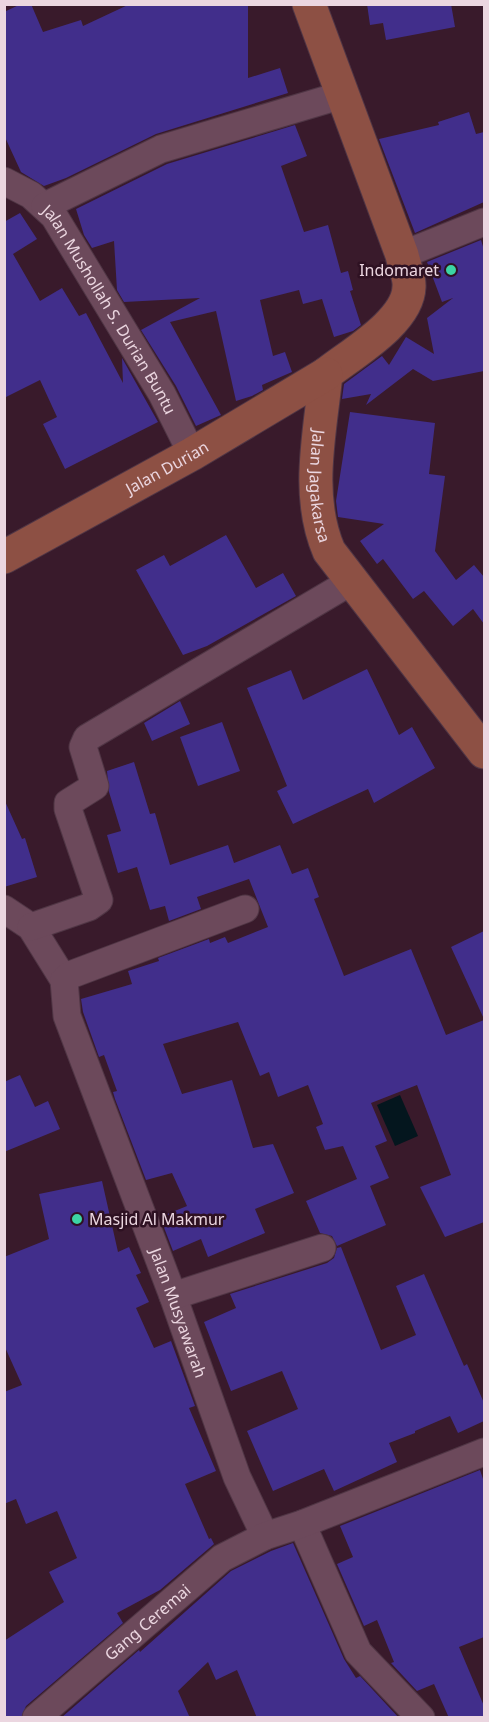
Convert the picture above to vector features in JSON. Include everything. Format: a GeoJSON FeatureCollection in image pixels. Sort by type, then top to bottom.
{"type":"FeatureCollection","features":[{"type":"Feature","properties":{"kind":"main road"},"geometry":{"type":"LineString","coordinates":[[309,4],[402,255],[409,288],[402,309],[387,327],[326,374]]}},
{"type":"Feature","properties":{"kind":"main road","name":"Jalan Durian"},"geometry":{"type":"LineString","coordinates":[[4,557],[192,454],[326,374]]}},
{"type":"Feature","properties":{"kind":"main road","name":"Jalan Jagakarsa"},"geometry":{"type":"LineString","coordinates":[[326,374],[315,488],[318,518],[330,551],[484,752]]}},
{"type":"Feature","properties":{"kind":"street"},"geometry":{"type":"LineString","coordinates":[[45,206],[161,149],[342,95]]}},
{"type":"Feature","properties":{"kind":"street","name":"Jalan Mushollah S. Durian Buntu"},"geometry":{"type":"LineString","coordinates":[[4,181],[45,206],[162,394],[192,454]]}},
{"type":"Feature","properties":{"kind":"street"},"geometry":{"type":"LineString","coordinates":[[402,255],[484,222]]}},
{"type":"Feature","properties":{"kind":"street"},"geometry":{"type":"LineString","coordinates":[[31,927],[89,907],[99,900],[68,809],[68,803],[72,798],[95,786],[83,747],[87,738],[351,580]]}},
{"type":"Feature","properties":{"kind":"street"},"geometry":{"type":"LineString","coordinates":[[4,909],[31,927],[64,980],[70,975],[245,909]]}},
{"type":"Feature","properties":{"kind":"street","name":"Jalan Musyawarah"},"geometry":{"type":"LineString","coordinates":[[64,980],[68,1016],[173,1296],[237,1477],[265,1536]]}},
{"type":"Feature","properties":{"kind":"street"},"geometry":{"type":"LineString","coordinates":[[173,1296],[322,1248]]}},
{"type":"Feature","properties":{"kind":"street"},"geometry":{"type":"LineString","coordinates":[[265,1536],[302,1524],[484,1452]]}},
{"type":"Feature","properties":{"kind":"street"},"geometry":{"type":"LineString","coordinates":[[302,1524],[358,1652],[421,1718]]}},
{"type":"Feature","properties":{"kind":"street","name":"Gang Ceremai"},"geometry":{"type":"LineString","coordinates":[[36,1718],[222,1558],[265,1536]]}},
{"type":"Feature","properties":{"kind":"water"},"geometry":{"type":"Polygon","coordinates":[[[400,1095],[418,1136],[395,1146],[377,1105],[400,1095]]]}},
{"type":"Feature","properties":{"kind":"building"},"geometry":{"type":"Polygon","coordinates":[[[21,4],[31,4],[43,32],[81,20],[83,26],[130,4],[248,4],[248,78],[280,68],[288,93],[156,134],[66,178],[44,186],[21,172],[4,135],[4,12],[21,4]]]}},
{"type":"Feature","properties":{"kind":"building"},"geometry":{"type":"Polygon","coordinates":[[[367,4],[451,4],[455,27],[386,40],[383,23],[370,25],[367,4]]]}},
{"type":"Feature","properties":{"kind":"building"},"geometry":{"type":"Polygon","coordinates":[[[469,112],[476,134],[484,132],[484,202],[415,233],[379,139],[439,125],[438,122],[469,112]]]}},
{"type":"Feature","properties":{"kind":"building"},"geometry":{"type":"Polygon","coordinates":[[[295,125],[307,156],[281,166],[304,232],[328,225],[341,273],[348,271],[353,290],[350,291],[361,325],[353,331],[334,337],[322,299],[303,304],[299,290],[260,300],[273,356],[285,352],[292,372],[262,385],[263,390],[252,396],[236,401],[216,311],[170,322],[221,415],[196,426],[176,386],[141,330],[200,298],[124,302],[117,290],[114,241],[92,248],[84,235],[76,209],[167,164],[295,125]]]}},
{"type":"Feature","properties":{"kind":"building"},"geometry":{"type":"Polygon","coordinates":[[[20,213],[37,239],[13,254],[40,301],[62,288],[79,316],[86,313],[123,383],[122,358],[158,422],[65,469],[43,424],[57,417],[40,380],[4,398],[4,222],[20,213]]]}},
{"type":"Feature","properties":{"kind":"building"},"geometry":{"type":"Polygon","coordinates":[[[481,240],[484,250],[484,371],[433,381],[413,369],[366,405],[371,394],[342,399],[344,384],[382,356],[389,365],[406,337],[434,354],[427,318],[453,298],[442,302],[427,262],[481,240]]]}},
{"type":"Feature","properties":{"kind":"building"},"geometry":{"type":"Polygon","coordinates":[[[350,412],[435,423],[429,474],[445,476],[435,551],[456,580],[474,565],[484,577],[484,624],[473,609],[453,626],[424,591],[413,599],[383,559],[377,564],[360,541],[384,524],[338,517],[336,501],[350,412]]]}},
{"type":"Feature","properties":{"kind":"building"},"geometry":{"type":"Polygon","coordinates":[[[226,535],[256,588],[283,573],[296,596],[207,646],[183,655],[136,570],[164,555],[170,566],[226,535]]]}},
{"type":"Feature","properties":{"kind":"building"},"geometry":{"type":"Polygon","coordinates":[[[367,669],[399,735],[412,727],[435,768],[374,803],[368,789],[293,824],[277,791],[287,786],[247,688],[291,670],[303,700],[367,669]]]}},
{"type":"Feature","properties":{"kind":"building"},"geometry":{"type":"Polygon","coordinates":[[[180,701],[190,724],[152,741],[144,723],[180,701]]]}},
{"type":"Feature","properties":{"kind":"building"},"geometry":{"type":"Polygon","coordinates":[[[222,722],[240,771],[198,786],[180,737],[222,722]]]}},
{"type":"Feature","properties":{"kind":"building"},"geometry":{"type":"Polygon","coordinates":[[[134,762],[150,814],[155,813],[170,865],[228,845],[234,863],[280,845],[292,874],[308,868],[319,897],[314,899],[344,976],[411,949],[446,1035],[484,1020],[484,1222],[445,1237],[420,1187],[451,1175],[417,1085],[371,1103],[387,1141],[375,1146],[389,1178],[370,1186],[386,1225],[337,1246],[332,1236],[320,1233],[306,1201],[357,1179],[343,1146],[325,1150],[316,1127],[323,1124],[308,1085],[278,1097],[269,1072],[260,1076],[238,1022],[163,1044],[182,1094],[232,1080],[253,1148],[273,1144],[294,1193],[255,1209],[265,1233],[208,1257],[201,1239],[173,1251],[160,1217],[187,1206],[172,1173],[146,1180],[115,1099],[113,1092],[117,1091],[104,1055],[99,1057],[83,1012],[81,999],[132,984],[128,971],[159,961],[158,958],[209,939],[210,943],[225,937],[228,943],[268,927],[249,879],[197,897],[201,909],[169,921],[165,906],[150,910],[137,867],[118,873],[107,835],[121,831],[109,792],[107,771],[134,762]]]}},
{"type":"Feature","properties":{"kind":"building"},"geometry":{"type":"Polygon","coordinates":[[[4,799],[22,839],[25,838],[37,877],[4,887],[4,799]]]}},
{"type":"Feature","properties":{"kind":"building"},"geometry":{"type":"Polygon","coordinates":[[[484,931],[484,1019],[451,947],[484,931]]]}},
{"type":"Feature","properties":{"kind":"building"},"geometry":{"type":"Polygon","coordinates":[[[20,1075],[35,1107],[48,1101],[60,1129],[4,1152],[4,1082],[20,1075]]]}},
{"type":"Feature","properties":{"kind":"building"},"geometry":{"type":"Polygon","coordinates":[[[102,1181],[118,1252],[129,1247],[141,1273],[136,1275],[149,1302],[136,1308],[154,1348],[171,1341],[195,1406],[189,1408],[216,1471],[185,1484],[209,1539],[211,1538],[214,1544],[160,1590],[117,1613],[123,1623],[26,1706],[21,1718],[4,1718],[4,1641],[64,1602],[49,1572],[77,1558],[57,1511],[26,1524],[16,1499],[4,1504],[4,1392],[22,1385],[4,1345],[4,1257],[49,1239],[39,1194],[102,1181]]]}},
{"type":"Feature","properties":{"kind":"building"},"geometry":{"type":"Polygon","coordinates":[[[341,1247],[381,1350],[416,1335],[396,1286],[424,1274],[464,1366],[467,1364],[484,1403],[484,1421],[458,1433],[450,1416],[389,1443],[397,1462],[334,1491],[324,1469],[273,1491],[247,1431],[298,1409],[282,1371],[231,1391],[204,1322],[236,1308],[230,1294],[327,1263],[334,1258],[337,1248],[341,1247]]]}},
{"type":"Feature","properties":{"kind":"building"},"geometry":{"type":"Polygon","coordinates":[[[480,1470],[484,1482],[484,1637],[459,1647],[484,1706],[484,1718],[449,1718],[434,1684],[417,1691],[391,1663],[394,1662],[377,1620],[364,1626],[337,1564],[353,1557],[340,1526],[480,1470]]]}},
{"type":"Feature","properties":{"kind":"building"},"geometry":{"type":"Polygon","coordinates":[[[293,1543],[344,1659],[356,1678],[360,1676],[399,1718],[257,1718],[237,1670],[216,1680],[208,1662],[178,1691],[190,1718],[61,1718],[231,1571],[293,1543]]]}},
{"type":"Feature","properties":{"kind":"place","name":"Indomaret"},"geometry":{"type":"Point","coordinates":[451,270]}},
{"type":"Feature","properties":{"kind":"place","name":"Masjid Al Makmur"},"geometry":{"type":"Point","coordinates":[77,1219]}}]}
